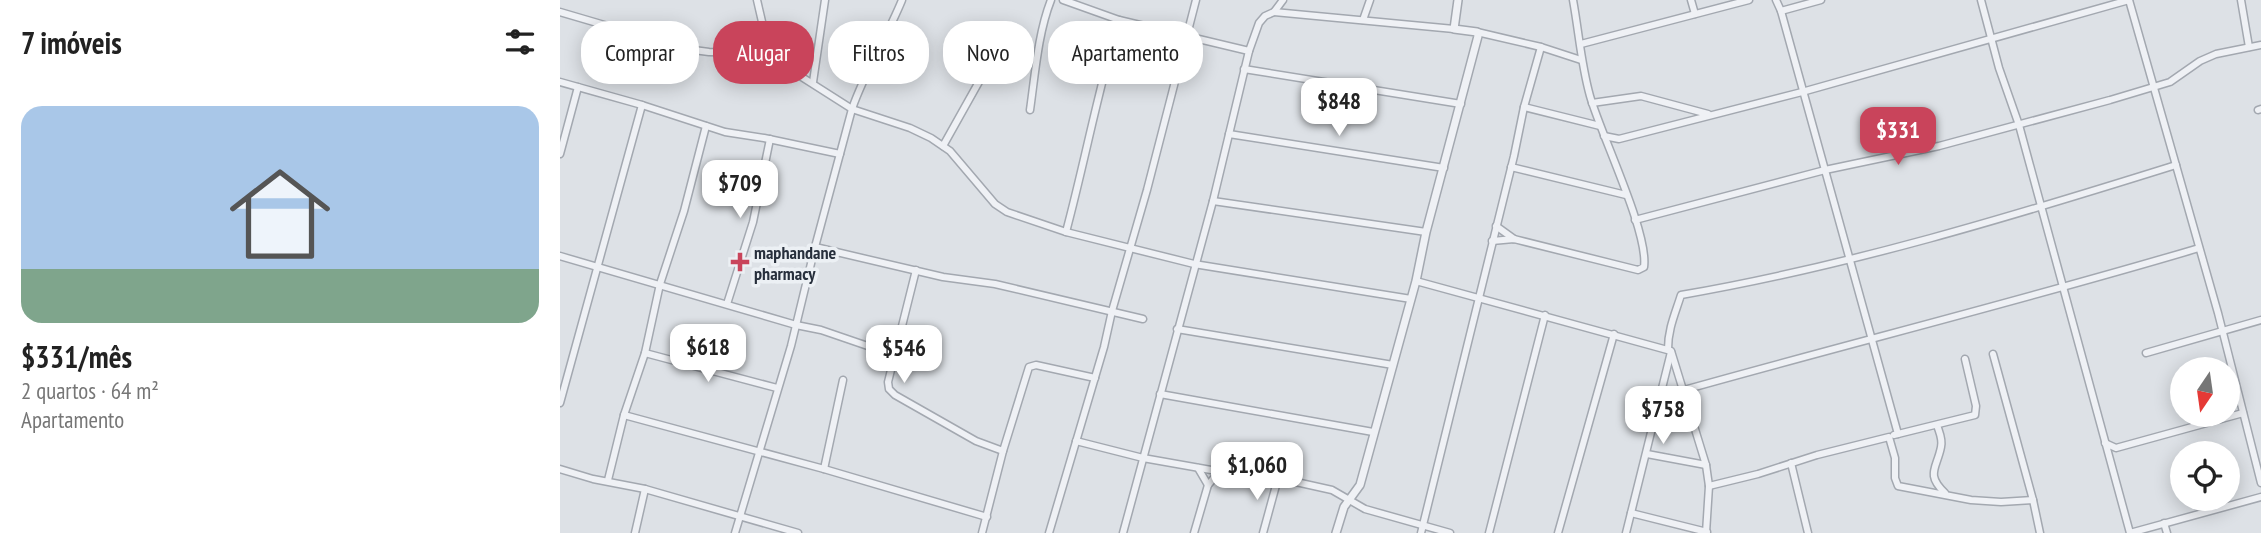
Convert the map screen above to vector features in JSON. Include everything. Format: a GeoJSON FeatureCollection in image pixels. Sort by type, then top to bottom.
{"type":"FeatureCollection","features":[{"type":"Feature","properties":{"kind":"street"},"geometry":{"type":"LineString","coordinates":[[757,0],[762,21]]}},
{"type":"Feature","properties":{"kind":"street"},"geometry":{"type":"LineString","coordinates":[[814,75],[825,0]]}},
{"type":"Feature","properties":{"kind":"street"},"geometry":{"type":"LineString","coordinates":[[736,533],[796,325],[852,109],[902,0]]}},
{"type":"Feature","properties":{"kind":"street"},"geometry":{"type":"LineString","coordinates":[[1030,110],[1034,74],[1051,0]]}},
{"type":"Feature","properties":{"kind":"street"},"geometry":{"type":"LineString","coordinates":[[1063,0],[1123,21]]}},
{"type":"Feature","properties":{"kind":"street"},"geometry":{"type":"LineString","coordinates":[[1191,21],[1196,0]]}},
{"type":"Feature","properties":{"kind":"street"},"geometry":{"type":"LineString","coordinates":[[1274,12],[1283,0]]}},
{"type":"Feature","properties":{"kind":"street"},"geometry":{"type":"LineString","coordinates":[[1363,20],[1370,0]]}},
{"type":"Feature","properties":{"kind":"street"},"geometry":{"type":"LineString","coordinates":[[1454,29],[1458,0]]}},
{"type":"Feature","properties":{"kind":"street"},"geometry":{"type":"LineString","coordinates":[[1492,241],[1514,239],[1642,269],[1646,257],[1635,220],[1592,103],[1581,60],[1581,44],[1573,0]]}},
{"type":"Feature","properties":{"kind":"street"},"geometry":{"type":"LineString","coordinates":[[1691,0],[1695,14]]}},
{"type":"Feature","properties":{"kind":"street"},"geometry":{"type":"LineString","coordinates":[[1581,44],[1749,0]]}},
{"type":"Feature","properties":{"kind":"street"},"geometry":{"type":"LineString","coordinates":[[1776,0],[1781,10],[1898,434]]}},
{"type":"Feature","properties":{"kind":"street"},"geometry":{"type":"LineString","coordinates":[[1781,10],[1782,0]]}},
{"type":"Feature","properties":{"kind":"street"},"geometry":{"type":"LineString","coordinates":[[1781,10],[1821,0]]}},
{"type":"Feature","properties":{"kind":"street"},"geometry":{"type":"LineString","coordinates":[[1981,0],[2020,125],[2130,533],[2261,497]]}},
{"type":"Feature","properties":{"kind":"street"},"geometry":{"type":"LineString","coordinates":[[1604,136],[1619,139],[1802,92],[2129,0],[2223,331],[2261,483]]}},
{"type":"Feature","properties":{"kind":"street"},"geometry":{"type":"LineString","coordinates":[[2241,0],[2249,47]]}},
{"type":"Feature","properties":{"kind":"street"},"geometry":{"type":"LineString","coordinates":[[560,12],[686,49],[713,52]]}},
{"type":"Feature","properties":{"kind":"street"},"geometry":{"type":"LineString","coordinates":[[1123,533],[1213,201],[1244,69],[1259,23],[1265,16],[1274,12],[1477,32],[1541,47],[1581,60]]}},
{"type":"Feature","properties":{"kind":"street"},"geometry":{"type":"LineString","coordinates":[[1066,232],[1106,63],[1119,20]]}},
{"type":"Feature","properties":{"kind":"street"},"geometry":{"type":"LineString","coordinates":[[1336,533],[1341,514],[1360,485],[1416,281],[1477,32]]}},
{"type":"Feature","properties":{"kind":"street"},"geometry":{"type":"LineString","coordinates":[[1203,40],[1249,51]]}},
{"type":"Feature","properties":{"kind":"street"},"geometry":{"type":"LineString","coordinates":[[1635,220],[1825,170],[1939,146],[2020,125],[2170,82],[2200,61],[2216,54],[2261,45]]}},
{"type":"Feature","properties":{"kind":"street"},"geometry":{"type":"LineString","coordinates":[[1422,529],[1524,107],[1541,47]]}},
{"type":"Feature","properties":{"kind":"street"},"geometry":{"type":"LineString","coordinates":[[1244,69],[1461,104]]}},
{"type":"Feature","properties":{"kind":"street"},"geometry":{"type":"LineString","coordinates":[[560,82],[725,132],[840,154]]}},
{"type":"Feature","properties":{"kind":"street"},"geometry":{"type":"LineString","coordinates":[[814,83],[852,109],[911,128],[943,146],[995,204],[1007,212],[1066,232],[1194,264],[1411,299]]}},
{"type":"Feature","properties":{"kind":"street"},"geometry":{"type":"LineString","coordinates":[[943,146],[978,84]]}},
{"type":"Feature","properties":{"kind":"street"},"geometry":{"type":"LineString","coordinates":[[1049,533],[1095,378],[1175,84]]}},
{"type":"Feature","properties":{"kind":"street"},"geometry":{"type":"LineString","coordinates":[[560,154],[578,87]]}},
{"type":"Feature","properties":{"kind":"street"},"geometry":{"type":"LineString","coordinates":[[1592,103],[1641,96],[1709,115]]}},
{"type":"Feature","properties":{"kind":"street"},"geometry":{"type":"LineString","coordinates":[[560,403],[642,105]]}},
{"type":"Feature","properties":{"kind":"street"},"geometry":{"type":"LineString","coordinates":[[1524,107],[1600,126]]}},
{"type":"Feature","properties":{"kind":"street"},"geometry":{"type":"LineString","coordinates":[[608,480],[624,415],[645,353],[660,284],[684,211],[706,126]]}},
{"type":"Feature","properties":{"kind":"street"},"geometry":{"type":"LineString","coordinates":[[1229,134],[1444,168]]}},
{"type":"Feature","properties":{"kind":"street"},"geometry":{"type":"LineString","coordinates":[[727,304],[753,222],[770,139]]}},
{"type":"Feature","properties":{"kind":"street"},"geometry":{"type":"LineString","coordinates":[[1610,152],[1619,139]]}},
{"type":"Feature","properties":{"kind":"street"},"geometry":{"type":"LineString","coordinates":[[1631,513],[1707,532],[1709,486],[1706,465],[1670,350],[1668,334],[1681,295],[1752,283],[1849,258],[2040,207],[2176,165]]}},
{"type":"Feature","properties":{"kind":"street"},"geometry":{"type":"LineString","coordinates":[[1511,167],[1626,195]]}},
{"type":"Feature","properties":{"kind":"street"},"geometry":{"type":"LineString","coordinates":[[1213,201],[1426,232]]}},
{"type":"Feature","properties":{"kind":"street"},"geometry":{"type":"LineString","coordinates":[[1496,226],[1514,239]]}},
{"type":"Feature","properties":{"kind":"street"},"geometry":{"type":"LineString","coordinates":[[815,247],[943,277],[995,284],[1143,319]]}},
{"type":"Feature","properties":{"kind":"street"},"geometry":{"type":"LineString","coordinates":[[1684,390],[2064,288],[2199,248]]}},
{"type":"Feature","properties":{"kind":"street"},"geometry":{"type":"LineString","coordinates":[[560,256],[821,330],[894,355]]}},
{"type":"Feature","properties":{"kind":"street"},"geometry":{"type":"LineString","coordinates":[[916,270],[888,382],[891,393],[976,441],[1003,451]]}},
{"type":"Feature","properties":{"kind":"street"},"geometry":{"type":"LineString","coordinates":[[1416,281],[1670,350]]}},
{"type":"Feature","properties":{"kind":"street"},"geometry":{"type":"LineString","coordinates":[[1489,533],[1545,315]]}},
{"type":"Feature","properties":{"kind":"street"},"geometry":{"type":"LineString","coordinates":[[2146,352],[2261,320]]}},
{"type":"Feature","properties":{"kind":"street"},"geometry":{"type":"LineString","coordinates":[[1177,329],[1393,365]]}},
{"type":"Feature","properties":{"kind":"street"},"geometry":{"type":"LineString","coordinates":[[1558,533],[1614,334]]}},
{"type":"Feature","properties":{"kind":"street"},"geometry":{"type":"LineString","coordinates":[[1626,533],[1670,350]]}},
{"type":"Feature","properties":{"kind":"street"},"geometry":{"type":"LineString","coordinates":[[645,353],[778,388]]}},
{"type":"Feature","properties":{"kind":"street"},"geometry":{"type":"LineString","coordinates":[[1993,354],[2040,533]]}},
{"type":"Feature","properties":{"kind":"street"},"geometry":{"type":"LineString","coordinates":[[1709,486],[1975,415],[1976,406],[1965,359]]}},
{"type":"Feature","properties":{"kind":"street"},"geometry":{"type":"LineString","coordinates":[[982,533],[1003,451],[1029,367],[1036,365],[1095,378]]}},
{"type":"Feature","properties":{"kind":"street"},"geometry":{"type":"LineString","coordinates":[[824,469],[843,380]]}},
{"type":"Feature","properties":{"kind":"street"},"geometry":{"type":"LineString","coordinates":[[1160,394],[1373,432]]}},
{"type":"Feature","properties":{"kind":"street"},"geometry":{"type":"LineString","coordinates":[[2105,443],[2116,448],[2243,413]]}},
{"type":"Feature","properties":{"kind":"street"},"geometry":{"type":"LineString","coordinates":[[624,415],[824,469],[987,517]]}},
{"type":"Feature","properties":{"kind":"street"},"geometry":{"type":"LineString","coordinates":[[1937,425],[1942,442],[1933,474],[1938,486],[1947,494]]}},
{"type":"Feature","properties":{"kind":"street"},"geometry":{"type":"LineString","coordinates":[[1889,437],[1898,485],[1994,502],[2033,500]]}},
{"type":"Feature","properties":{"kind":"street"},"geometry":{"type":"LineString","coordinates":[[1076,441],[1143,458],[1278,478],[1332,490],[1365,509],[1422,529],[1450,533]]}},
{"type":"Feature","properties":{"kind":"street"},"geometry":{"type":"LineString","coordinates":[[2109,459],[2116,448]]}},
{"type":"Feature","properties":{"kind":"street"},"geometry":{"type":"LineString","coordinates":[[1647,454],[1706,465]]}},
{"type":"Feature","properties":{"kind":"street"},"geometry":{"type":"LineString","coordinates":[[1791,463],[1808,533]]}},
{"type":"Feature","properties":{"kind":"street"},"geometry":{"type":"LineString","coordinates":[[1198,468],[1208,485]]}},
{"type":"Feature","properties":{"kind":"street"},"geometry":{"type":"LineString","coordinates":[[560,469],[593,479],[645,489],[799,533]]}},
{"type":"Feature","properties":{"kind":"street"},"geometry":{"type":"LineString","coordinates":[[1194,533],[1208,485],[1220,471]]}},
{"type":"Feature","properties":{"kind":"street"},"geometry":{"type":"LineString","coordinates":[[1263,533],[1278,478]]}},
{"type":"Feature","properties":{"kind":"street"},"geometry":{"type":"LineString","coordinates":[[635,533],[645,489]]}},
{"type":"Feature","properties":{"kind":"street"},"geometry":{"type":"LineString","coordinates":[[2164,523],[2167,533]]}},
{"type":"Feature","properties":{"kind":"place","name":"maphandane pharmacy"},"geometry":{"type":"Point","coordinates":[740,262]}}]}
